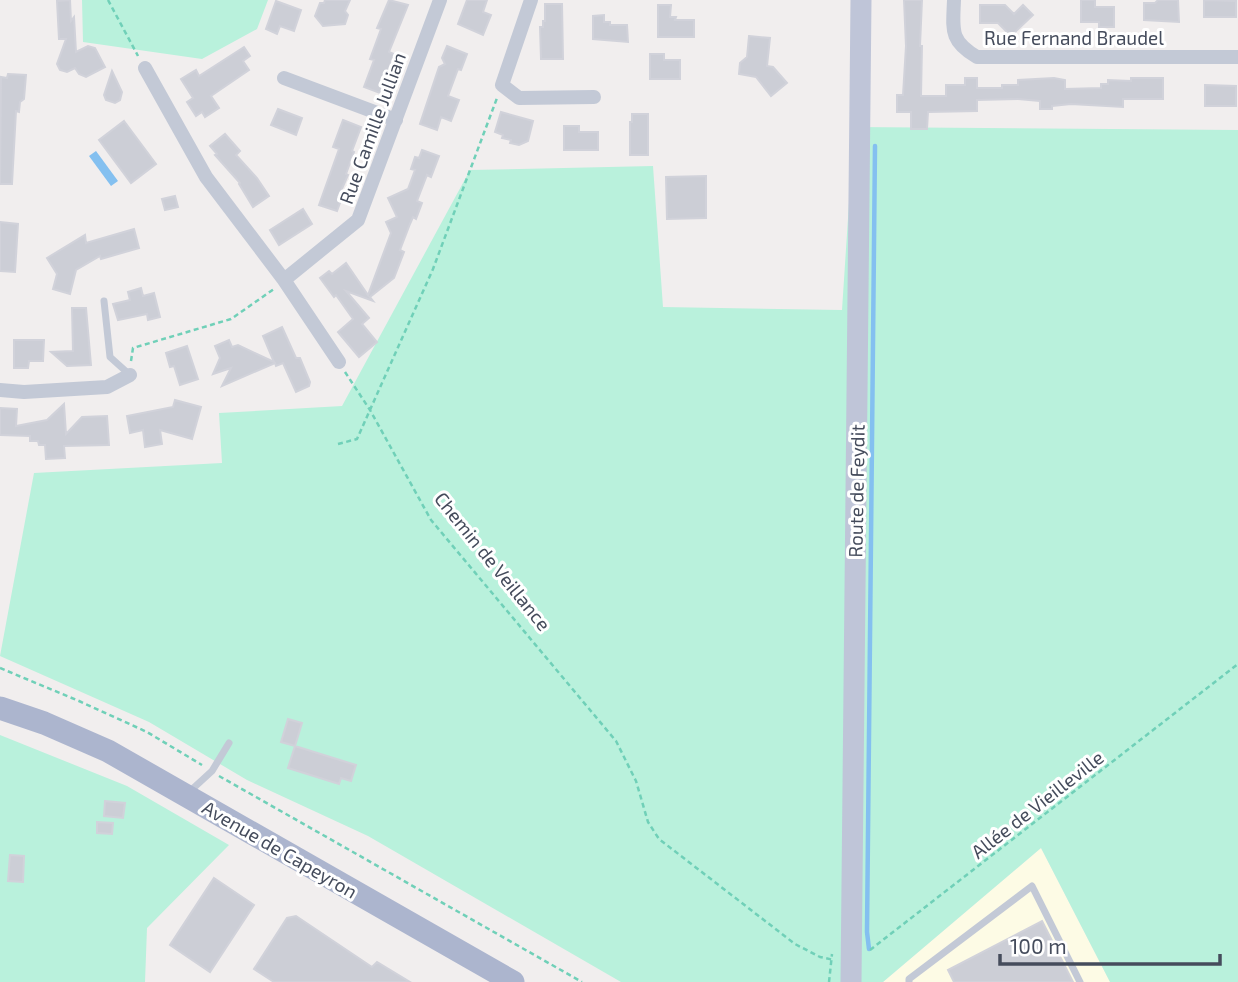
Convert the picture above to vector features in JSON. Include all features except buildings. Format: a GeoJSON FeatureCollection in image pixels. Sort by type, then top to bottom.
{"type":"FeatureCollection","features":[{"type":"Feature","properties":{"kind":"main road","name":"Avenue de Capeyron"},"geometry":{"type":"LineString","coordinates":[[0,696],[44,723]]}},
{"type":"Feature","properties":{"kind":"main road","name":"Avenue de Capeyron"},"geometry":{"type":"LineString","coordinates":[[0,708],[44,723],[108,751],[513,982]]}},
{"type":"Feature","properties":{"kind":"street","name":"Rue Camille Jullian"},"geometry":{"type":"LineString","coordinates":[[284,280],[358,220],[440,0]]}},
{"type":"Feature","properties":{"kind":"street"},"geometry":{"type":"LineString","coordinates":[[531,0],[502,85],[519,98],[594,97]]}},
{"type":"Feature","properties":{"kind":"street","name":"Route de Feydit"},"geometry":{"type":"LineString","coordinates":[[851,973],[861,0]]}},
{"type":"Feature","properties":{"kind":"street","name":"Rue Fernand Braudel"},"geometry":{"type":"LineString","coordinates":[[954,0],[953,30],[962,48],[977,57],[1238,57]]}},
{"type":"Feature","properties":{"kind":"street"},"geometry":{"type":"LineString","coordinates":[[145,68],[206,177],[284,280],[339,362]]}},
{"type":"Feature","properties":{"kind":"street"},"geometry":{"type":"LineString","coordinates":[[284,78],[396,120]]}},
{"type":"Feature","properties":{"kind":"street"},"geometry":{"type":"LineString","coordinates":[[0,390],[24,392],[107,387],[130,375]]}},
{"type":"Feature","properties":{"kind":"lane"},"geometry":{"type":"LineString","coordinates":[[104,301],[110,357],[130,375]]}},
{"type":"Feature","properties":{"kind":"lane"},"geometry":{"type":"LineString","coordinates":[[185,796],[212,771],[229,743]]}},
{"type":"Feature","properties":{"kind":"lane"},"geometry":{"type":"LineString","coordinates":[[909,982],[909,979],[1032,887],[1080,982]]}},
{"type":"Feature","properties":{"kind":"path"},"geometry":{"type":"LineString","coordinates":[[108,0],[145,68]]}},
{"type":"Feature","properties":{"kind":"path"},"geometry":{"type":"LineString","coordinates":[[338,444],[357,439],[433,269],[502,85]]}},
{"type":"Feature","properties":{"kind":"path"},"geometry":{"type":"LineString","coordinates":[[130,375],[132,348],[231,319],[284,280]]}},
{"type":"Feature","properties":{"kind":"path","name":"Chemin de Veillance"},"geometry":{"type":"LineString","coordinates":[[339,362],[370,410],[431,520],[616,741],[636,781],[648,821],[659,839],[795,944],[851,973]]}},
{"type":"Feature","properties":{"kind":"path","name":"Allée de Vieilleville"},"geometry":{"type":"LineString","coordinates":[[851,973],[1238,664]]}},
{"type":"Feature","properties":{"kind":"path"},"geometry":{"type":"LineString","coordinates":[[0,668],[147,732],[582,982]]}},
{"type":"Feature","properties":{"kind":"shaded area"},"geometry":{"type":"Polygon","coordinates":[[[1041,848],[1110,982],[883,982],[1041,848]]]}},
{"type":"Feature","properties":{"kind":"green space"},"geometry":{"type":"Polygon","coordinates":[[[82,0],[268,0],[257,29],[202,59],[83,42],[82,0]]]}},
{"type":"Feature","properties":{"kind":"green space"},"geometry":{"type":"Polygon","coordinates":[[[854,127],[1238,130],[1238,982],[1110,982],[1041,848],[883,982],[621,982],[368,836],[247,780],[149,722],[0,656],[34,473],[222,463],[219,413],[342,406],[470,170],[653,166],[663,307],[842,310],[854,127]]]}},
{"type":"Feature","properties":{"kind":"green space"},"geometry":{"type":"Polygon","coordinates":[[[0,735],[127,786],[229,845],[147,928],[145,982],[0,982],[0,735]]]}},
{"type":"Feature","properties":{"kind":"water"},"geometry":{"type":"Polygon","coordinates":[[[96,151],[118,181],[111,186],[89,156],[96,151]]]}},
{"type":"Feature","properties":{"kind":"waterway"},"geometry":{"type":"LineString","coordinates":[[869,949],[867,932],[875,146]]}}]}
